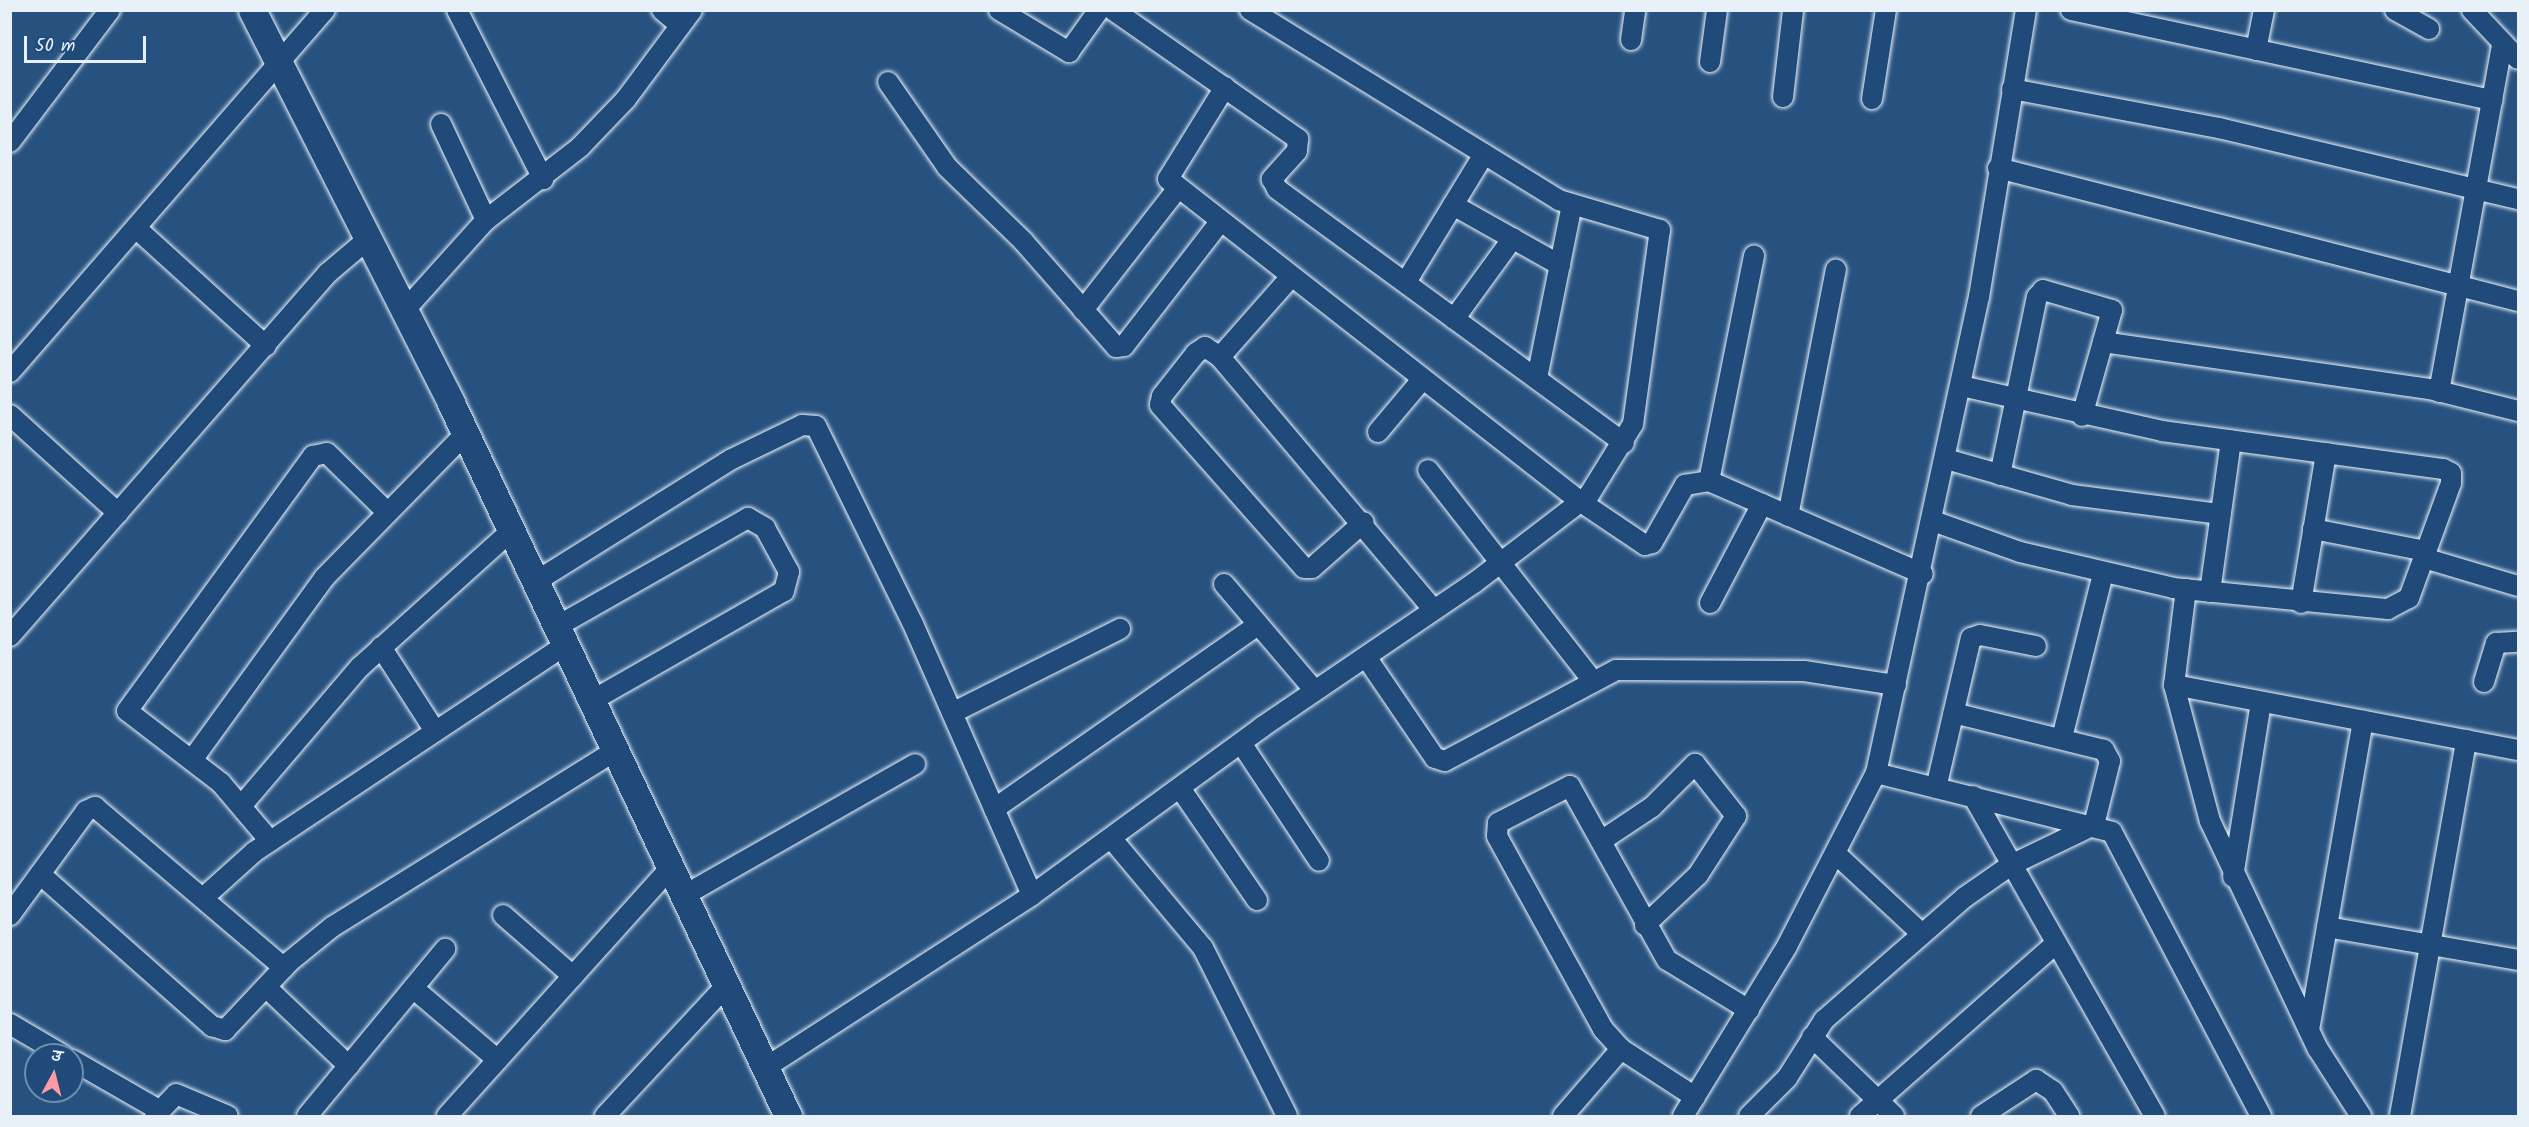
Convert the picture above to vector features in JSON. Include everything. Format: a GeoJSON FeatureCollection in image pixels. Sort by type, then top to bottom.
{"type":"FeatureCollection","features":[{"type":"Feature","properties":{"kind":"street"},"geometry":{"type":"LineString","coordinates":[[10,142],[110,10]]}},
{"type":"Feature","properties":{"kind":"street"},"geometry":{"type":"LineString","coordinates":[[252,10],[281,63],[465,434],[765,1068],[780,1113]]}},
{"type":"Feature","properties":{"kind":"street"},"geometry":{"type":"LineString","coordinates":[[10,372],[137,229],[325,10]]}},
{"type":"Feature","properties":{"kind":"street"},"geometry":{"type":"LineString","coordinates":[[457,10],[543,179]]}},
{"type":"Feature","properties":{"kind":"street"},"geometry":{"type":"LineString","coordinates":[[404,311],[486,220],[543,179],[626,99],[686,18],[662,10]]}},
{"type":"Feature","properties":{"kind":"street"},"geometry":{"type":"LineString","coordinates":[[999,10],[1069,52],[1099,10]]}},
{"type":"Feature","properties":{"kind":"street"},"geometry":{"type":"LineString","coordinates":[[1113,10],[1300,142],[1274,175],[1277,189],[1624,443]]}},
{"type":"Feature","properties":{"kind":"street"},"geometry":{"type":"LineString","coordinates":[[765,1068],[1032,895],[1241,742],[1503,562],[1581,502],[1624,443],[1640,396],[1662,238],[1649,224],[1572,206],[1250,10]]}},
{"type":"Feature","properties":{"kind":"street"},"geometry":{"type":"LineString","coordinates":[[1631,40],[1635,10]]}},
{"type":"Feature","properties":{"kind":"street"},"geometry":{"type":"LineString","coordinates":[[1710,62],[1718,10]]}},
{"type":"Feature","properties":{"kind":"street"},"geometry":{"type":"LineString","coordinates":[[1783,97],[1793,10]]}},
{"type":"Feature","properties":{"kind":"street"},"geometry":{"type":"LineString","coordinates":[[1872,99],[1886,10]]}},
{"type":"Feature","properties":{"kind":"street"},"geometry":{"type":"LineString","coordinates":[[1683,1116],[1749,1010],[1837,855],[1876,773],[1923,574],[1961,386],[2026,10]]}},
{"type":"Feature","properties":{"kind":"street"},"geometry":{"type":"LineString","coordinates":[[2071,10],[2115,15],[2256,50],[2492,100]]}},
{"type":"Feature","properties":{"kind":"street"},"geometry":{"type":"LineString","coordinates":[[2256,50],[2264,10]]}},
{"type":"Feature","properties":{"kind":"street"},"geometry":{"type":"LineString","coordinates":[[2395,10],[2429,29]]}},
{"type":"Feature","properties":{"kind":"street"},"geometry":{"type":"LineString","coordinates":[[2472,10],[2518,59]]}},
{"type":"Feature","properties":{"kind":"street"},"geometry":{"type":"LineString","coordinates":[[2439,392],[2456,284],[2502,44]]}},
{"type":"Feature","properties":{"kind":"street"},"geometry":{"type":"LineString","coordinates":[[888,82],[953,174],[1116,347],[1124,346],[1220,222]]}},
{"type":"Feature","properties":{"kind":"street"},"geometry":{"type":"LineString","coordinates":[[1225,87],[1167,175],[1178,188],[1289,279],[1581,502],[1645,545],[1652,543],[1685,485],[1709,481],[1923,574]]}},
{"type":"Feature","properties":{"kind":"street"},"geometry":{"type":"LineString","coordinates":[[2012,89],[2219,128],[2518,199]]}},
{"type":"Feature","properties":{"kind":"street"},"geometry":{"type":"LineString","coordinates":[[441,124],[486,220]]}},
{"type":"Feature","properties":{"kind":"street"},"geometry":{"type":"LineString","coordinates":[[1406,282],[1484,154]]}},
{"type":"Feature","properties":{"kind":"street"},"geometry":{"type":"LineString","coordinates":[[1998,168],[2518,301]]}},
{"type":"Feature","properties":{"kind":"street"},"geometry":{"type":"LineString","coordinates":[[1083,310],[1178,188]]}},
{"type":"Feature","properties":{"kind":"street"},"geometry":{"type":"LineString","coordinates":[[1453,205],[1560,264]]}},
{"type":"Feature","properties":{"kind":"street"},"geometry":{"type":"LineString","coordinates":[[1537,378],[1572,206]]}},
{"type":"Feature","properties":{"kind":"street"},"geometry":{"type":"LineString","coordinates":[[137,229],[266,346]]}},
{"type":"Feature","properties":{"kind":"street"},"geometry":{"type":"LineString","coordinates":[[1454,319],[1513,238]]}},
{"type":"Feature","properties":{"kind":"street"},"geometry":{"type":"LineString","coordinates":[[10,636],[328,273],[368,239]]}},
{"type":"Feature","properties":{"kind":"street"},"geometry":{"type":"LineString","coordinates":[[1709,481],[1754,255]]}},
{"type":"Feature","properties":{"kind":"street"},"geometry":{"type":"LineString","coordinates":[[1788,516],[1836,270]]}},
{"type":"Feature","properties":{"kind":"street"},"geometry":{"type":"LineString","coordinates":[[1220,357],[1289,279]]}},
{"type":"Feature","properties":{"kind":"street"},"geometry":{"type":"LineString","coordinates":[[2000,475],[2039,292],[2111,308],[2082,416]]}},
{"type":"Feature","properties":{"kind":"street"},"geometry":{"type":"LineString","coordinates":[[2103,342],[2439,392],[2518,411]]}},
{"type":"Feature","properties":{"kind":"street"},"geometry":{"type":"LineString","coordinates":[[1364,522],[1308,569],[1232,489],[1160,405],[1162,396],[1201,349],[1211,348],[1364,522],[1434,610]]}},
{"type":"Feature","properties":{"kind":"street"},"geometry":{"type":"LineString","coordinates":[[1378,432],[1421,381]]}},
{"type":"Feature","properties":{"kind":"street"},"geometry":{"type":"LineString","coordinates":[[1934,521],[2020,552],[2103,573],[2186,589],[2301,603],[2397,608],[2409,598],[2451,473],[2082,416],[1961,386]]}},
{"type":"Feature","properties":{"kind":"street"},"geometry":{"type":"LineString","coordinates":[[10,415],[118,513]]}},
{"type":"Feature","properties":{"kind":"street"},"geometry":{"type":"LineString","coordinates":[[535,582],[732,459],[802,425],[816,426],[952,713],[1032,895]]}},
{"type":"Feature","properties":{"kind":"street"},"geometry":{"type":"LineString","coordinates":[[192,760],[324,578],[385,510],[465,434]]}},
{"type":"Feature","properties":{"kind":"street"},"geometry":{"type":"LineString","coordinates":[[2210,592],[2231,440]]}},
{"type":"Feature","properties":{"kind":"street"},"geometry":{"type":"LineString","coordinates":[[270,841],[242,805],[192,760],[128,711],[313,456],[327,453],[385,510]]}},
{"type":"Feature","properties":{"kind":"street"},"geometry":{"type":"LineString","coordinates":[[2301,603],[2326,453]]}},
{"type":"Feature","properties":{"kind":"street"},"geometry":{"type":"LineString","coordinates":[[1946,459],[2072,495],[2221,514]]}},
{"type":"Feature","properties":{"kind":"street"},"geometry":{"type":"LineString","coordinates":[[1428,470],[1503,562],[1591,678]]}},
{"type":"Feature","properties":{"kind":"street"},"geometry":{"type":"LineString","coordinates":[[1710,603],[1762,504]]}},
{"type":"Feature","properties":{"kind":"street"},"geometry":{"type":"LineString","coordinates":[[203,898],[270,841],[435,731],[561,636],[748,518],[765,528],[789,572],[784,591],[591,700]]}},
{"type":"Feature","properties":{"kind":"street"},"geometry":{"type":"LineString","coordinates":[[2313,529],[2425,554],[2518,586]]}},
{"type":"Feature","properties":{"kind":"street"},"geometry":{"type":"LineString","coordinates":[[242,805],[381,647],[511,531]]}},
{"type":"Feature","properties":{"kind":"street"},"geometry":{"type":"LineString","coordinates":[[2061,738],[2103,573]]}},
{"type":"Feature","properties":{"kind":"street"},"geometry":{"type":"LineString","coordinates":[[1224,584],[1315,691]]}},
{"type":"Feature","properties":{"kind":"street"},"geometry":{"type":"LineString","coordinates":[[2186,589],[2174,685],[2210,821],[2234,877],[2309,1030],[2361,1116]]}},
{"type":"Feature","properties":{"kind":"street"},"geometry":{"type":"LineString","coordinates":[[994,809],[1258,625]]}},
{"type":"Feature","properties":{"kind":"street"},"geometry":{"type":"LineString","coordinates":[[952,713],[1120,629]]}},
{"type":"Feature","properties":{"kind":"street"},"geometry":{"type":"LineString","coordinates":[[1936,788],[1971,638],[1980,635],[2036,646]]}},
{"type":"Feature","properties":{"kind":"street"},"geometry":{"type":"LineString","coordinates":[[2484,682],[2496,643],[2518,642]]}},
{"type":"Feature","properties":{"kind":"street"},"geometry":{"type":"LineString","coordinates":[[381,647],[435,731]]}},
{"type":"Feature","properties":{"kind":"street"},"geometry":{"type":"LineString","coordinates":[[1366,657],[1439,760],[1591,678],[1638,668],[1772,669],[1896,685]]}},
{"type":"Feature","properties":{"kind":"street"},"geometry":{"type":"LineString","coordinates":[[2174,685],[2518,750]]}},
{"type":"Feature","properties":{"kind":"street"},"geometry":{"type":"LineString","coordinates":[[2234,877],[2261,702]]}},
{"type":"Feature","properties":{"kind":"street"},"geometry":{"type":"LineString","coordinates":[[1953,713],[2098,747],[2108,755],[2094,825]]}},
{"type":"Feature","properties":{"kind":"street"},"geometry":{"type":"LineString","coordinates":[[2309,1030],[2363,721]]}},
{"type":"Feature","properties":{"kind":"street"},"geometry":{"type":"LineString","coordinates":[[2400,1116],[2466,740]]}},
{"type":"Feature","properties":{"kind":"street"},"geometry":{"type":"LineString","coordinates":[[1241,742],[1319,861]]}},
{"type":"Feature","properties":{"kind":"street"},"geometry":{"type":"LineString","coordinates":[[40,874],[219,1031],[230,1027],[284,968],[332,927],[615,751]]}},
{"type":"Feature","properties":{"kind":"street"},"geometry":{"type":"LineString","coordinates":[[683,896],[915,764]]}},
{"type":"Feature","properties":{"kind":"street"},"geometry":{"type":"LineString","coordinates":[[1601,841],[1652,807],[1695,764],[1736,816],[1698,875],[1645,925]]}},
{"type":"Feature","properties":{"kind":"street"},"geometry":{"type":"LineString","coordinates":[[1876,773],[2094,825],[2112,832],[2123,844],[2261,1116]]}},
{"type":"Feature","properties":{"kind":"street"},"geometry":{"type":"LineString","coordinates":[[1695,1097],[1620,1048],[1603,1029],[1496,829],[1503,818],[1570,786],[1645,925],[1667,960],[1749,1010]]}},
{"type":"Feature","properties":{"kind":"street"},"geometry":{"type":"LineString","coordinates":[[1180,788],[1257,900]]}},
{"type":"Feature","properties":{"kind":"street"},"geometry":{"type":"LineString","coordinates":[[1973,796],[2155,1116]]}},
{"type":"Feature","properties":{"kind":"street"},"geometry":{"type":"LineString","coordinates":[[10,915],[86,811],[95,807],[284,968]]}},
{"type":"Feature","properties":{"kind":"street"},"geometry":{"type":"LineString","coordinates":[[1749,1116],[1787,1078],[1824,1020],[1922,934],[2011,866],[2094,825]]}},
{"type":"Feature","properties":{"kind":"street"},"geometry":{"type":"LineString","coordinates":[[1111,838],[1203,948],[1287,1116]]}},
{"type":"Feature","properties":{"kind":"street"},"geometry":{"type":"LineString","coordinates":[[1837,855],[1922,934]]}},
{"type":"Feature","properties":{"kind":"street"},"geometry":{"type":"LineString","coordinates":[[447,1116],[670,868]]}},
{"type":"Feature","properties":{"kind":"street"},"geometry":{"type":"LineString","coordinates":[[503,915],[573,976]]}},
{"type":"Feature","properties":{"kind":"street"},"geometry":{"type":"LineString","coordinates":[[2327,927],[2518,960]]}},
{"type":"Feature","properties":{"kind":"street"},"geometry":{"type":"LineString","coordinates":[[1860,1116],[2056,943]]}},
{"type":"Feature","properties":{"kind":"street"},"geometry":{"type":"LineString","coordinates":[[307,1116],[445,949]]}},
{"type":"Feature","properties":{"kind":"street"},"geometry":{"type":"LineString","coordinates":[[605,1116],[726,986]]}},
{"type":"Feature","properties":{"kind":"street"},"geometry":{"type":"LineString","coordinates":[[267,988],[349,1066]]}},
{"type":"Feature","properties":{"kind":"street"},"geometry":{"type":"LineString","coordinates":[[413,988],[498,1060]]}},
{"type":"Feature","properties":{"kind":"street"},"geometry":{"type":"LineString","coordinates":[[10,1024],[42,1043]]}},
{"type":"Feature","properties":{"kind":"street"},"geometry":{"type":"LineString","coordinates":[[1812,1037],[1880,1098],[1894,1116]]}},
{"type":"Feature","properties":{"kind":"street"},"geometry":{"type":"LineString","coordinates":[[1563,1116],[1620,1048]]}},
{"type":"Feature","properties":{"kind":"street"},"geometry":{"type":"LineString","coordinates":[[84,1067],[157,1113],[176,1094],[228,1116]]}},
{"type":"Feature","properties":{"kind":"street"},"geometry":{"type":"LineString","coordinates":[[1981,1116],[2036,1080],[2053,1091],[2069,1116]]}}]}
